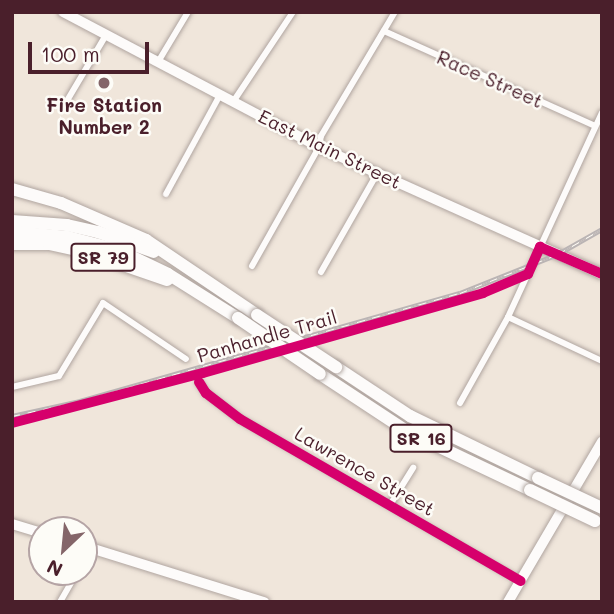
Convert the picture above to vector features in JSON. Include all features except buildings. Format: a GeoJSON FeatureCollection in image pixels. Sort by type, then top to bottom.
{"type":"FeatureCollection","features":[{"type":"Feature","properties":{"kind":"highway","name":"SR 79"},"geometry":{"type":"LineString","coordinates":[[12,189],[89,214],[146,240],[171,258]]}},
{"type":"Feature","properties":{"kind":"highway","name":"SR 16"},"geometry":{"type":"LineString","coordinates":[[12,221],[67,225],[98,232],[171,258],[410,416],[602,508]]}},
{"type":"Feature","properties":{"kind":"highway","name":"SR 16"},"geometry":{"type":"LineString","coordinates":[[12,232],[95,242],[144,262],[238,318],[408,432],[598,523]]}},
{"type":"Feature","properties":{"kind":"highway","name":"SR 79"},"geometry":{"type":"LineString","coordinates":[[12,244],[49,244],[83,251],[190,288]]}},
{"type":"Feature","properties":{"kind":"main road","name":"East Main Street"},"geometry":{"type":"LineString","coordinates":[[63,12],[319,147],[602,274]]}},
{"type":"Feature","properties":{"kind":"main road"},"geometry":{"type":"LineString","coordinates":[[508,602],[602,442]]}},
{"type":"Feature","properties":{"kind":"main road"},"geometry":{"type":"LineString","coordinates":[[98,550],[261,601]]}},
{"type":"Feature","properties":{"kind":"street"},"geometry":{"type":"LineString","coordinates":[[158,62],[188,12]]}},
{"type":"Feature","properties":{"kind":"street"},"geometry":{"type":"LineString","coordinates":[[233,102],[293,12]]}},
{"type":"Feature","properties":{"kind":"street"},"geometry":{"type":"LineString","coordinates":[[252,266],[319,147],[321,136],[395,12]]}},
{"type":"Feature","properties":{"kind":"street","name":"Race Street"},"geometry":{"type":"LineString","coordinates":[[384,31],[595,126]]}},
{"type":"Feature","properties":{"kind":"street"},"geometry":{"type":"LineString","coordinates":[[68,99],[106,35]]}},
{"type":"Feature","properties":{"kind":"street"},"geometry":{"type":"LineString","coordinates":[[166,194],[220,95]]}},
{"type":"Feature","properties":{"kind":"street"},"geometry":{"type":"LineString","coordinates":[[460,403],[508,317],[602,113]]}},
{"type":"Feature","properties":{"kind":"street"},"geometry":{"type":"LineString","coordinates":[[321,272],[377,173]]}},
{"type":"Feature","properties":{"kind":"street"},"geometry":{"type":"LineString","coordinates":[[12,387],[59,376],[103,303],[186,359]]}},
{"type":"Feature","properties":{"kind":"street"},"geometry":{"type":"LineString","coordinates":[[508,317],[602,360]]}},
{"type":"Feature","properties":{"kind":"street","name":"Lawrence Street"},"geometry":{"type":"LineString","coordinates":[[199,382],[206,393],[240,419],[521,581]]}},
{"type":"Feature","properties":{"kind":"street"},"geometry":{"type":"LineString","coordinates":[[390,505],[413,468]]}},
{"type":"Feature","properties":{"kind":"street"},"geometry":{"type":"LineString","coordinates":[[60,602],[69,586]]}},
{"type":"Feature","properties":{"kind":"railway"},"geometry":{"type":"LineString","coordinates":[[12,416],[80,401],[460,293],[558,254],[602,229]]}},
{"type":"Feature","properties":{"kind":"cycle path","name":"Panhandle Trail"},"geometry":{"type":"LineString","coordinates":[[12,423],[203,373],[483,293],[528,274],[540,247],[602,274]]}},
{"type":"Feature","properties":{"kind":"cycle path"},"geometry":{"type":"LineString","coordinates":[[199,382],[206,393],[240,419],[521,581]]}},
{"type":"Feature","properties":{"kind":"place","name":"Fire Station Number 2"},"geometry":{"type":"Point","coordinates":[104,83]}}]}
